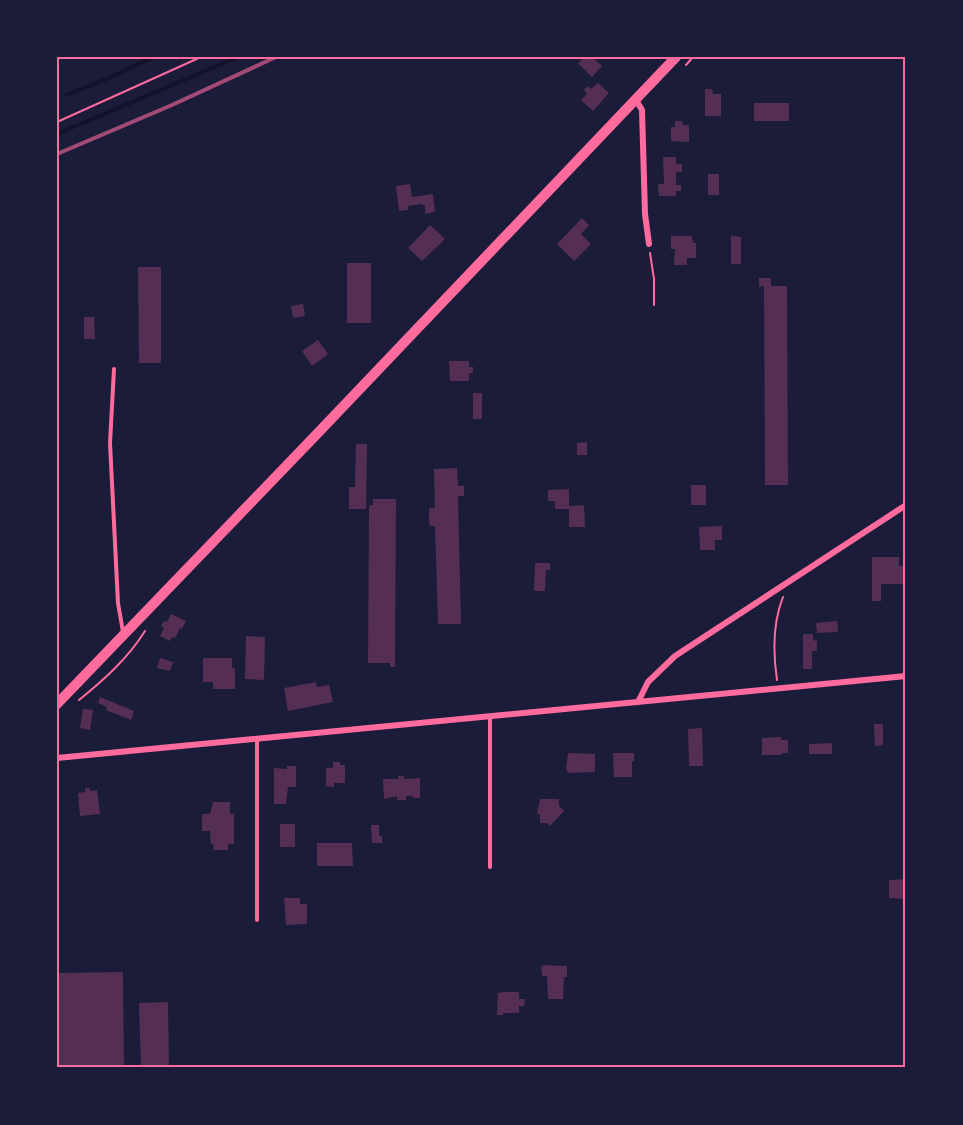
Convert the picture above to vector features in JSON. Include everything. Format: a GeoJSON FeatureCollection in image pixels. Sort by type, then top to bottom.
{"type":"FeatureCollection","features":[{"type":"Feature","properties":{"kind":"main road"},"geometry":{"type":"LineString","coordinates":[[57,704],[676,57]]}},
{"type":"Feature","properties":{"kind":"street"},"geometry":{"type":"LineString","coordinates":[[636,99],[642,110],[645,214],[649,244]]}},
{"type":"Feature","properties":{"kind":"street"},"geometry":{"type":"LineString","coordinates":[[638,702],[648,682],[675,656],[906,505]]}},
{"type":"Feature","properties":{"kind":"street"},"geometry":{"type":"LineString","coordinates":[[57,758],[906,676]]}},
{"type":"Feature","properties":{"kind":"lane"},"geometry":{"type":"LineString","coordinates":[[114,369],[110,443],[118,603],[123,636]]}},
{"type":"Feature","properties":{"kind":"lane"},"geometry":{"type":"LineString","coordinates":[[490,716],[490,867]]}},
{"type":"Feature","properties":{"kind":"lane"},"geometry":{"type":"LineString","coordinates":[[257,738],[257,920]]}},
{"type":"Feature","properties":{"kind":"path"},"geometry":{"type":"LineString","coordinates":[[57,122],[201,57]]}},
{"type":"Feature","properties":{"kind":"path"},"geometry":{"type":"LineString","coordinates":[[649,244],[653,267],[654,305]]}},
{"type":"Feature","properties":{"kind":"path"},"geometry":{"type":"LineString","coordinates":[[779,688],[775,664],[776,633],[778,610],[785,592],[785,585]]}},
{"type":"Feature","properties":{"kind":"building"},"geometry":{"type":"Polygon","coordinates":[[[584,57],[592,57],[602,66],[592,77],[578,63],[584,57]]]}},
{"type":"Feature","properties":{"kind":"building"},"geometry":{"type":"Polygon","coordinates":[[[598,83],[609,93],[593,111],[581,100],[587,94],[584,90],[588,86],[591,89],[598,83]]]}},
{"type":"Feature","properties":{"kind":"building"},"geometry":{"type":"Polygon","coordinates":[[[705,89],[712,89],[713,94],[721,94],[721,116],[705,116],[705,89]]]}},
{"type":"Feature","properties":{"kind":"building"},"geometry":{"type":"Polygon","coordinates":[[[754,103],[789,103],[789,121],[754,121],[754,103]]]}},
{"type":"Feature","properties":{"kind":"building"},"geometry":{"type":"Polygon","coordinates":[[[675,121],[682,121],[683,125],[689,125],[689,142],[671,141],[671,127],[675,127],[675,121]]]}},
{"type":"Feature","properties":{"kind":"building"},"geometry":{"type":"Polygon","coordinates":[[[663,157],[676,157],[676,164],[682,164],[682,172],[676,172],[676,185],[681,185],[681,191],[676,191],[676,196],[659,196],[658,184],[664,184],[663,157]]]}},
{"type":"Feature","properties":{"kind":"building"},"geometry":{"type":"Polygon","coordinates":[[[708,174],[719,174],[719,195],[708,195],[708,174]]]}},
{"type":"Feature","properties":{"kind":"building"},"geometry":{"type":"Polygon","coordinates":[[[410,184],[412,197],[433,194],[435,212],[425,214],[425,206],[421,204],[408,206],[408,210],[399,211],[396,186],[410,184]]]}},
{"type":"Feature","properties":{"kind":"building"},"geometry":{"type":"Polygon","coordinates":[[[582,218],[589,225],[581,234],[591,244],[574,261],[557,244],[582,218]]]}},
{"type":"Feature","properties":{"kind":"building"},"geometry":{"type":"Polygon","coordinates":[[[430,225],[445,239],[422,261],[408,248],[430,225]]]}},
{"type":"Feature","properties":{"kind":"building"},"geometry":{"type":"Polygon","coordinates":[[[671,236],[692,236],[693,243],[696,243],[696,258],[687,258],[687,265],[674,265],[675,249],[671,249],[671,236]]]}},
{"type":"Feature","properties":{"kind":"building"},"geometry":{"type":"Polygon","coordinates":[[[731,236],[741,237],[741,264],[731,264],[731,236]]]}},
{"type":"Feature","properties":{"kind":"building"},"geometry":{"type":"Polygon","coordinates":[[[347,263],[371,263],[371,323],[347,323],[347,263]]]}},
{"type":"Feature","properties":{"kind":"building"},"geometry":{"type":"Polygon","coordinates":[[[138,267],[161,267],[161,363],[139,363],[138,267]]]}},
{"type":"Feature","properties":{"kind":"building"},"geometry":{"type":"Polygon","coordinates":[[[759,278],[771,278],[771,286],[787,286],[788,485],[765,485],[764,286],[759,287],[759,278]]]}},
{"type":"Feature","properties":{"kind":"building"},"geometry":{"type":"Polygon","coordinates":[[[303,304],[305,316],[293,318],[291,306],[303,304]]]}},
{"type":"Feature","properties":{"kind":"building"},"geometry":{"type":"Polygon","coordinates":[[[84,317],[94,317],[95,339],[84,339],[84,317]]]}},
{"type":"Feature","properties":{"kind":"building"},"geometry":{"type":"Polygon","coordinates":[[[318,340],[328,354],[312,366],[302,351],[318,340]]]}},
{"type":"Feature","properties":{"kind":"building"},"geometry":{"type":"Polygon","coordinates":[[[449,361],[469,361],[469,367],[473,367],[473,373],[469,373],[469,381],[450,381],[449,361]]]}},
{"type":"Feature","properties":{"kind":"building"},"geometry":{"type":"Polygon","coordinates":[[[473,393],[482,393],[482,419],[473,419],[473,393]]]}},
{"type":"Feature","properties":{"kind":"building"},"geometry":{"type":"Polygon","coordinates":[[[587,442],[587,455],[577,455],[577,443],[587,442]]]}},
{"type":"Feature","properties":{"kind":"building"},"geometry":{"type":"Polygon","coordinates":[[[356,444],[367,444],[366,509],[349,509],[349,487],[355,487],[356,444]]]}},
{"type":"Feature","properties":{"kind":"building"},"geometry":{"type":"Polygon","coordinates":[[[457,468],[458,486],[464,486],[464,496],[458,496],[461,624],[438,624],[435,526],[430,526],[429,508],[435,508],[434,469],[457,468]]]}},
{"type":"Feature","properties":{"kind":"building"},"geometry":{"type":"Polygon","coordinates":[[[691,485],[706,485],[706,505],[691,505],[691,485]]]}},
{"type":"Feature","properties":{"kind":"building"},"geometry":{"type":"Polygon","coordinates":[[[569,489],[569,506],[584,505],[585,527],[569,527],[569,509],[555,509],[555,501],[548,501],[548,490],[569,489]]]}},
{"type":"Feature","properties":{"kind":"building"},"geometry":{"type":"Polygon","coordinates":[[[373,499],[396,499],[395,667],[390,667],[390,663],[368,663],[369,509],[370,505],[373,505],[373,499]]]}},
{"type":"Feature","properties":{"kind":"building"},"geometry":{"type":"Polygon","coordinates":[[[722,526],[722,540],[715,540],[715,550],[700,550],[699,527],[722,526]]]}},
{"type":"Feature","properties":{"kind":"building"},"geometry":{"type":"Polygon","coordinates":[[[872,557],[899,557],[899,566],[906,566],[906,584],[881,584],[881,601],[872,601],[872,557]]]}},
{"type":"Feature","properties":{"kind":"building"},"geometry":{"type":"Polygon","coordinates":[[[535,563],[550,563],[550,570],[546,570],[545,591],[534,591],[535,563]]]}},
{"type":"Feature","properties":{"kind":"building"},"geometry":{"type":"Polygon","coordinates":[[[171,614],[186,621],[175,638],[172,637],[170,641],[160,636],[164,628],[161,626],[164,621],[167,622],[171,614]]]}},
{"type":"Feature","properties":{"kind":"building"},"geometry":{"type":"Polygon","coordinates":[[[837,621],[838,632],[817,633],[816,623],[837,621]]]}},
{"type":"Feature","properties":{"kind":"building"},"geometry":{"type":"Polygon","coordinates":[[[803,634],[813,634],[813,640],[817,641],[817,651],[812,651],[812,669],[803,669],[803,634]]]}},
{"type":"Feature","properties":{"kind":"building"},"geometry":{"type":"Polygon","coordinates":[[[246,636],[265,637],[264,680],[245,679],[246,636]]]}},
{"type":"Feature","properties":{"kind":"building"},"geometry":{"type":"Polygon","coordinates":[[[160,658],[173,662],[170,671],[157,668],[160,658]]]}},
{"type":"Feature","properties":{"kind":"building"},"geometry":{"type":"Polygon","coordinates":[[[203,658],[232,658],[232,668],[235,668],[235,689],[213,689],[213,682],[203,682],[203,658]]]}},
{"type":"Feature","properties":{"kind":"building"},"geometry":{"type":"Polygon","coordinates":[[[316,682],[317,687],[329,685],[333,702],[288,711],[284,688],[316,682]]]}},
{"type":"Feature","properties":{"kind":"building"},"geometry":{"type":"Polygon","coordinates":[[[100,697],[134,711],[131,720],[106,710],[107,707],[98,703],[100,697]]]}},
{"type":"Feature","properties":{"kind":"building"},"geometry":{"type":"Polygon","coordinates":[[[83,709],[93,710],[90,730],[80,728],[83,709]]]}},
{"type":"Feature","properties":{"kind":"building"},"geometry":{"type":"Polygon","coordinates":[[[874,724],[883,724],[883,745],[875,746],[874,724]]]}},
{"type":"Feature","properties":{"kind":"building"},"geometry":{"type":"Polygon","coordinates":[[[702,728],[703,766],[689,766],[688,729],[702,728]]]}},
{"type":"Feature","properties":{"kind":"building"},"geometry":{"type":"Polygon","coordinates":[[[781,737],[781,740],[788,740],[788,753],[762,755],[762,738],[781,737]]]}},
{"type":"Feature","properties":{"kind":"building"},"geometry":{"type":"Polygon","coordinates":[[[832,743],[832,754],[809,754],[809,744],[832,743]]]}},
{"type":"Feature","properties":{"kind":"building"},"geometry":{"type":"Polygon","coordinates":[[[568,753],[595,754],[595,772],[568,773],[566,768],[568,753]]]}},
{"type":"Feature","properties":{"kind":"building"},"geometry":{"type":"Polygon","coordinates":[[[613,753],[634,753],[632,777],[614,777],[613,753]]]}},
{"type":"Feature","properties":{"kind":"building"},"geometry":{"type":"Polygon","coordinates":[[[333,762],[345,765],[345,783],[334,783],[334,787],[326,786],[326,768],[333,768],[333,762]]]}},
{"type":"Feature","properties":{"kind":"building"},"geometry":{"type":"Polygon","coordinates":[[[287,766],[296,766],[296,787],[288,787],[286,804],[274,804],[274,768],[287,769],[287,766]]]}},
{"type":"Feature","properties":{"kind":"building"},"geometry":{"type":"Polygon","coordinates":[[[398,776],[404,776],[404,779],[420,778],[420,798],[406,796],[406,800],[397,800],[397,796],[384,799],[383,779],[398,779],[398,776]]]}},
{"type":"Feature","properties":{"kind":"building"},"geometry":{"type":"Polygon","coordinates":[[[85,788],[90,788],[90,791],[97,790],[100,814],[80,816],[78,793],[85,792],[85,788]]]}},
{"type":"Feature","properties":{"kind":"building"},"geometry":{"type":"Polygon","coordinates":[[[540,799],[559,799],[559,806],[564,811],[550,826],[547,823],[540,823],[540,814],[537,814],[540,799]]]}},
{"type":"Feature","properties":{"kind":"building"},"geometry":{"type":"Polygon","coordinates":[[[213,802],[230,802],[230,814],[234,814],[234,844],[228,844],[228,850],[214,850],[210,831],[202,831],[202,814],[210,814],[213,802]]]}},
{"type":"Feature","properties":{"kind":"building"},"geometry":{"type":"Polygon","coordinates":[[[280,824],[295,824],[295,847],[280,847],[280,824]]]}},
{"type":"Feature","properties":{"kind":"building"},"geometry":{"type":"Polygon","coordinates":[[[371,825],[379,825],[379,836],[382,836],[382,843],[372,843],[371,825]]]}},
{"type":"Feature","properties":{"kind":"building"},"geometry":{"type":"Polygon","coordinates":[[[317,843],[352,843],[353,866],[317,866],[317,843]]]}},
{"type":"Feature","properties":{"kind":"building"},"geometry":{"type":"Polygon","coordinates":[[[906,879],[906,899],[889,898],[889,880],[906,879]]]}},
{"type":"Feature","properties":{"kind":"building"},"geometry":{"type":"Polygon","coordinates":[[[284,898],[300,898],[300,904],[307,904],[307,924],[286,925],[284,898]]]}},
{"type":"Feature","properties":{"kind":"building"},"geometry":{"type":"Polygon","coordinates":[[[544,965],[567,966],[563,999],[548,999],[547,976],[542,976],[541,967],[544,965]]]}},
{"type":"Feature","properties":{"kind":"building"},"geometry":{"type":"Polygon","coordinates":[[[123,972],[124,1068],[59,1068],[58,973],[123,972]]]}},
{"type":"Feature","properties":{"kind":"building"},"geometry":{"type":"Polygon","coordinates":[[[519,992],[519,999],[525,999],[524,1006],[519,1006],[519,1013],[497,1015],[498,993],[519,992]]]}},
{"type":"Feature","properties":{"kind":"building"},"geometry":{"type":"Polygon","coordinates":[[[168,1002],[169,1068],[141,1068],[139,1003],[168,1002]]]}},
{"type":"Feature","properties":{"kind":"waterway"},"geometry":{"type":"LineString","coordinates":[[66,95],[154,57]]}},
{"type":"Feature","properties":{"kind":"waterway"},"geometry":{"type":"LineString","coordinates":[[57,134],[238,57]]}},
{"type":"Feature","properties":{"kind":"railway"},"geometry":{"type":"LineString","coordinates":[[57,154],[276,57]]}}]}
